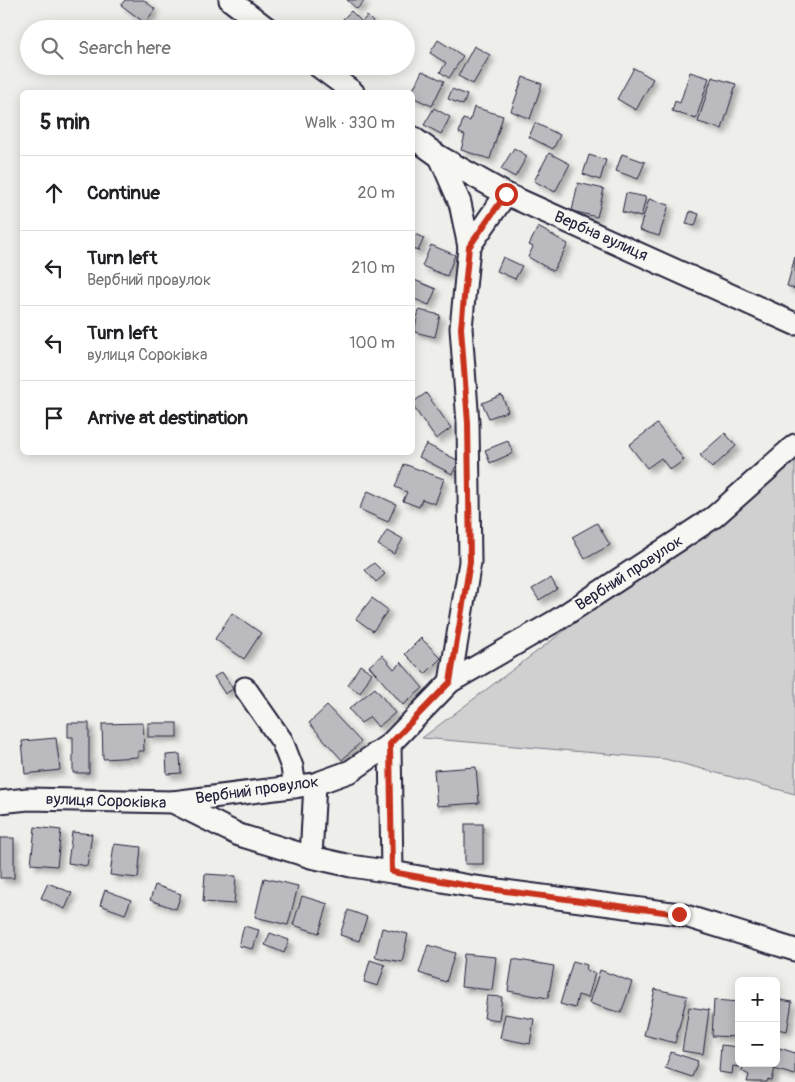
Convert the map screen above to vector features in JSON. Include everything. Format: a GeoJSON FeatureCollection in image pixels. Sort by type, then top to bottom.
{"type":"FeatureCollection","features":[{"type":"Feature","properties":{"kind":"street"},"geometry":{"type":"LineString","coordinates":[[230,0],[256,20]]}},
{"type":"Feature","properties":{"kind":"street"},"geometry":{"type":"LineString","coordinates":[[330,75],[351,90]]}},
{"type":"Feature","properties":{"kind":"street","name":"Вербна вулиця"},"geometry":{"type":"LineString","coordinates":[[415,139],[440,157],[506,194],[795,324]]}},
{"type":"Feature","properties":{"kind":"street"},"geometry":{"type":"LineString","coordinates":[[440,157],[460,203],[469,247],[461,328],[468,423],[470,562],[450,682]]}},
{"type":"Feature","properties":{"kind":"street"},"geometry":{"type":"LineString","coordinates":[[469,247],[506,194]]}},
{"type":"Feature","properties":{"kind":"street","name":"Вербний провулок"},"geometry":{"type":"LineString","coordinates":[[173,802],[305,785],[351,771],[390,744],[450,682],[556,620],[714,517],[795,445]]}},
{"type":"Feature","properties":{"kind":"street"},"geometry":{"type":"LineString","coordinates":[[245,688],[282,741],[292,767],[305,785],[311,856]]}},
{"type":"Feature","properties":{"kind":"street"},"geometry":{"type":"LineString","coordinates":[[390,744],[392,872],[475,887],[679,914],[795,950]]}},
{"type":"Feature","properties":{"kind":"street","name":"вулиця Сороківка"},"geometry":{"type":"LineString","coordinates":[[0,802],[28,799],[173,802],[239,835],[351,866],[392,872]]}},
{"type":"Feature","properties":{"kind":"shaded area"},"geometry":{"type":"Polygon","coordinates":[[[795,457],[795,794],[665,759],[422,738],[795,457]]]}},
{"type":"Feature","properties":{"kind":"building"},"geometry":{"type":"Polygon","coordinates":[[[125,0],[144,0],[155,9],[147,20],[141,20],[121,5],[125,0]]]}},
{"type":"Feature","properties":{"kind":"building"},"geometry":{"type":"Polygon","coordinates":[[[347,0],[365,0],[357,9],[347,0]]]}},
{"type":"Feature","properties":{"kind":"building"},"geometry":{"type":"Polygon","coordinates":[[[351,11],[360,20],[342,20],[351,11]]]}},
{"type":"Feature","properties":{"kind":"building"},"geometry":{"type":"Polygon","coordinates":[[[438,40],[463,56],[449,78],[440,72],[446,63],[430,53],[438,40]]]}},
{"type":"Feature","properties":{"kind":"building"},"geometry":{"type":"Polygon","coordinates":[[[474,46],[490,55],[473,84],[458,76],[474,46]]]}},
{"type":"Feature","properties":{"kind":"building"},"geometry":{"type":"Polygon","coordinates":[[[634,68],[653,79],[636,110],[617,99],[634,68]]]}},
{"type":"Feature","properties":{"kind":"building"},"geometry":{"type":"Polygon","coordinates":[[[422,71],[444,81],[432,106],[415,98],[415,90],[413,90],[422,71]]]}},
{"type":"Feature","properties":{"kind":"building"},"geometry":{"type":"Polygon","coordinates":[[[690,72],[709,78],[696,119],[672,111],[675,101],[680,103],[690,72]]]}},
{"type":"Feature","properties":{"kind":"building"},"geometry":{"type":"Polygon","coordinates":[[[523,77],[542,84],[530,119],[511,111],[523,77]]]}},
{"type":"Feature","properties":{"kind":"building"},"geometry":{"type":"Polygon","coordinates":[[[712,77],[736,84],[722,129],[698,122],[712,77]]]}},
{"type":"Feature","properties":{"kind":"building"},"geometry":{"type":"Polygon","coordinates":[[[452,89],[467,95],[463,105],[448,99],[452,89]]]}},
{"type":"Feature","properties":{"kind":"building"},"geometry":{"type":"Polygon","coordinates":[[[474,107],[503,116],[490,159],[461,150],[465,135],[459,133],[463,119],[470,121],[474,107]]]}},
{"type":"Feature","properties":{"kind":"building"},"geometry":{"type":"Polygon","coordinates":[[[434,108],[450,117],[441,134],[424,125],[434,108]]]}},
{"type":"Feature","properties":{"kind":"building"},"geometry":{"type":"Polygon","coordinates":[[[535,123],[560,135],[553,149],[529,137],[535,123]]]}},
{"type":"Feature","properties":{"kind":"building"},"geometry":{"type":"Polygon","coordinates":[[[514,148],[527,156],[515,177],[501,169],[514,148]]]}},
{"type":"Feature","properties":{"kind":"building"},"geometry":{"type":"Polygon","coordinates":[[[549,153],[570,164],[555,192],[534,181],[549,153]]]}},
{"type":"Feature","properties":{"kind":"building"},"geometry":{"type":"Polygon","coordinates":[[[622,154],[645,162],[638,179],[616,171],[622,154]]]}},
{"type":"Feature","properties":{"kind":"building"},"geometry":{"type":"Polygon","coordinates":[[[589,155],[606,160],[600,180],[583,174],[589,155]]]}},
{"type":"Feature","properties":{"kind":"building"},"geometry":{"type":"Polygon","coordinates":[[[578,183],[604,189],[597,217],[572,211],[578,183]]]}},
{"type":"Feature","properties":{"kind":"building"},"geometry":{"type":"Polygon","coordinates":[[[626,193],[646,197],[641,217],[622,212],[626,193]]]}},
{"type":"Feature","properties":{"kind":"building"},"geometry":{"type":"Polygon","coordinates":[[[649,199],[669,205],[659,236],[639,230],[649,199]]]}},
{"type":"Feature","properties":{"kind":"building"},"geometry":{"type":"Polygon","coordinates":[[[690,211],[699,214],[695,226],[686,224],[690,211]]]}},
{"type":"Feature","properties":{"kind":"building"},"geometry":{"type":"Polygon","coordinates":[[[538,227],[568,244],[553,271],[528,257],[533,247],[529,245],[538,227]]]}},
{"type":"Feature","properties":{"kind":"building"},"geometry":{"type":"Polygon","coordinates":[[[415,234],[424,238],[418,251],[415,250],[415,234]]]}},
{"type":"Feature","properties":{"kind":"building"},"geometry":{"type":"Polygon","coordinates":[[[431,245],[455,255],[447,276],[422,266],[431,245]]]}},
{"type":"Feature","properties":{"kind":"building"},"geometry":{"type":"Polygon","coordinates":[[[503,257],[522,266],[515,279],[497,271],[503,257]]]}},
{"type":"Feature","properties":{"kind":"building"},"geometry":{"type":"Polygon","coordinates":[[[795,257],[795,289],[787,286],[795,257]]]}},
{"type":"Feature","properties":{"kind":"building"},"geometry":{"type":"Polygon","coordinates":[[[415,280],[436,289],[429,305],[415,299],[415,280]]]}},
{"type":"Feature","properties":{"kind":"building"},"geometry":{"type":"Polygon","coordinates":[[[419,310],[440,315],[435,337],[415,332],[419,310]]]}},
{"type":"Feature","properties":{"kind":"building"},"geometry":{"type":"Polygon","coordinates":[[[426,393],[451,428],[436,439],[415,409],[415,401],[426,393]]]}},
{"type":"Feature","properties":{"kind":"building"},"geometry":{"type":"Polygon","coordinates":[[[502,395],[508,411],[489,418],[482,403],[502,395]]]}},
{"type":"Feature","properties":{"kind":"building"},"geometry":{"type":"Polygon","coordinates":[[[657,424],[684,460],[670,470],[661,458],[647,468],[629,445],[657,424]]]}},
{"type":"Feature","properties":{"kind":"building"},"geometry":{"type":"Polygon","coordinates":[[[725,433],[736,446],[712,468],[700,455],[725,433]]]}},
{"type":"Feature","properties":{"kind":"building"},"geometry":{"type":"Polygon","coordinates":[[[508,441],[513,453],[490,463],[485,450],[508,441]]]}},
{"type":"Feature","properties":{"kind":"building"},"geometry":{"type":"Polygon","coordinates":[[[426,444],[459,461],[452,474],[419,457],[426,444]]]}},
{"type":"Feature","properties":{"kind":"building"},"geometry":{"type":"Polygon","coordinates":[[[404,464],[444,479],[435,504],[422,499],[419,507],[403,501],[407,492],[395,487],[404,464]]]}},
{"type":"Feature","properties":{"kind":"building"},"geometry":{"type":"Polygon","coordinates":[[[368,491],[396,504],[388,522],[359,509],[368,491]]]}},
{"type":"Feature","properties":{"kind":"building"},"geometry":{"type":"Polygon","coordinates":[[[597,523],[610,545],[585,559],[572,537],[597,523]]]}},
{"type":"Feature","properties":{"kind":"building"},"geometry":{"type":"Polygon","coordinates":[[[387,530],[403,539],[394,554],[378,545],[387,530]]]}},
{"type":"Feature","properties":{"kind":"building"},"geometry":{"type":"Polygon","coordinates":[[[374,563],[385,574],[376,582],[365,570],[374,563]]]}},
{"type":"Feature","properties":{"kind":"building"},"geometry":{"type":"Polygon","coordinates":[[[551,578],[557,589],[539,600],[532,589],[551,578]]]}},
{"type":"Feature","properties":{"kind":"building"},"geometry":{"type":"Polygon","coordinates":[[[372,598],[388,610],[373,631],[356,619],[372,598]]]}},
{"type":"Feature","properties":{"kind":"building"},"geometry":{"type":"Polygon","coordinates":[[[232,613],[261,633],[244,659],[215,639],[232,613]]]}},
{"type":"Feature","properties":{"kind":"building"},"geometry":{"type":"Polygon","coordinates":[[[421,638],[441,658],[425,674],[405,654],[421,638]]]}},
{"type":"Feature","properties":{"kind":"building"},"geometry":{"type":"Polygon","coordinates":[[[382,655],[394,669],[401,662],[423,688],[403,705],[369,666],[382,655]]]}},
{"type":"Feature","properties":{"kind":"building"},"geometry":{"type":"Polygon","coordinates":[[[360,665],[372,673],[360,693],[348,685],[360,665]]]}},
{"type":"Feature","properties":{"kind":"building"},"geometry":{"type":"Polygon","coordinates":[[[222,672],[233,689],[225,694],[214,677],[222,672]]]}},
{"type":"Feature","properties":{"kind":"building"},"geometry":{"type":"Polygon","coordinates":[[[375,688],[395,713],[378,727],[370,717],[361,723],[349,709],[375,688]]]}},
{"type":"Feature","properties":{"kind":"building"},"geometry":{"type":"Polygon","coordinates":[[[327,706],[361,742],[342,760],[309,723],[327,706]]]}},
{"type":"Feature","properties":{"kind":"building"},"geometry":{"type":"Polygon","coordinates":[[[68,723],[89,723],[89,773],[73,773],[73,737],[68,737],[68,723]]]}},
{"type":"Feature","properties":{"kind":"building"},"geometry":{"type":"Polygon","coordinates":[[[143,723],[144,751],[138,751],[138,757],[103,759],[102,724],[143,723]]]}},
{"type":"Feature","properties":{"kind":"building"},"geometry":{"type":"Polygon","coordinates":[[[148,723],[177,723],[177,737],[148,737],[148,723]]]}},
{"type":"Feature","properties":{"kind":"building"},"geometry":{"type":"Polygon","coordinates":[[[56,738],[60,770],[25,774],[22,741],[56,738]]]}},
{"type":"Feature","properties":{"kind":"building"},"geometry":{"type":"Polygon","coordinates":[[[180,754],[181,773],[167,774],[166,755],[180,754]]]}},
{"type":"Feature","properties":{"kind":"building"},"geometry":{"type":"Polygon","coordinates":[[[476,767],[479,803],[437,806],[434,770],[476,767]]]}},
{"type":"Feature","properties":{"kind":"building"},"geometry":{"type":"Polygon","coordinates":[[[465,824],[483,824],[483,864],[465,864],[465,824]]]}},
{"type":"Feature","properties":{"kind":"building"},"geometry":{"type":"Polygon","coordinates":[[[35,827],[61,830],[57,866],[31,864],[35,827]]]}},
{"type":"Feature","properties":{"kind":"building"},"geometry":{"type":"Polygon","coordinates":[[[72,832],[92,834],[87,866],[68,863],[72,832]]]}},
{"type":"Feature","properties":{"kind":"building"},"geometry":{"type":"Polygon","coordinates":[[[0,838],[14,838],[14,878],[0,878],[0,838]]]}},
{"type":"Feature","properties":{"kind":"building"},"geometry":{"type":"Polygon","coordinates":[[[114,844],[141,847],[138,878],[110,875],[114,844]]]}},
{"type":"Feature","properties":{"kind":"building"},"geometry":{"type":"Polygon","coordinates":[[[205,874],[236,876],[234,904],[203,902],[205,874]]]}},
{"type":"Feature","properties":{"kind":"building"},"geometry":{"type":"Polygon","coordinates":[[[264,878],[298,886],[288,925],[255,917],[264,878]]]}},
{"type":"Feature","properties":{"kind":"building"},"geometry":{"type":"Polygon","coordinates":[[[48,883],[72,893],[65,909],[41,898],[48,883]]]}},
{"type":"Feature","properties":{"kind":"building"},"geometry":{"type":"Polygon","coordinates":[[[155,885],[181,894],[176,909],[150,900],[155,885]]]}},
{"type":"Feature","properties":{"kind":"building"},"geometry":{"type":"Polygon","coordinates":[[[105,890],[131,900],[125,914],[100,905],[105,890]]]}},
{"type":"Feature","properties":{"kind":"building"},"geometry":{"type":"Polygon","coordinates":[[[302,896],[328,904],[319,933],[293,925],[302,896]]]}},
{"type":"Feature","properties":{"kind":"building"},"geometry":{"type":"Polygon","coordinates":[[[348,910],[367,917],[359,941],[340,935],[348,910]]]}},
{"type":"Feature","properties":{"kind":"building"},"geometry":{"type":"Polygon","coordinates":[[[244,926],[259,930],[253,949],[239,946],[244,926]]]}},
{"type":"Feature","properties":{"kind":"building"},"geometry":{"type":"Polygon","coordinates":[[[382,928],[408,934],[402,962],[375,957],[382,928]]]}},
{"type":"Feature","properties":{"kind":"building"},"geometry":{"type":"Polygon","coordinates":[[[270,933],[289,940],[284,953],[265,945],[270,933]]]}},
{"type":"Feature","properties":{"kind":"building"},"geometry":{"type":"Polygon","coordinates":[[[428,945],[455,953],[446,982],[419,973],[428,945]]]}},
{"type":"Feature","properties":{"kind":"building"},"geometry":{"type":"Polygon","coordinates":[[[464,954],[496,957],[492,990],[461,987],[464,954]]]}},
{"type":"Feature","properties":{"kind":"building"},"geometry":{"type":"Polygon","coordinates":[[[513,959],[554,966],[548,998],[508,991],[513,959]]]}},
{"type":"Feature","properties":{"kind":"building"},"geometry":{"type":"Polygon","coordinates":[[[370,960],[385,965],[378,986],[364,982],[370,960]]]}},
{"type":"Feature","properties":{"kind":"building"},"geometry":{"type":"Polygon","coordinates":[[[573,961],[587,965],[586,970],[595,973],[588,998],[578,995],[575,1008],[560,1004],[573,961]]]}},
{"type":"Feature","properties":{"kind":"building"},"geometry":{"type":"Polygon","coordinates":[[[600,970],[632,982],[621,1013],[589,1003],[600,970]]]}},
{"type":"Feature","properties":{"kind":"building"},"geometry":{"type":"Polygon","coordinates":[[[655,989],[687,996],[675,1043],[644,1035],[655,989]]]}},
{"type":"Feature","properties":{"kind":"building"},"geometry":{"type":"Polygon","coordinates":[[[487,996],[502,997],[499,1020],[484,1018],[487,996]]]}},
{"type":"Feature","properties":{"kind":"building"},"geometry":{"type":"Polygon","coordinates":[[[714,1000],[735,1002],[735,1037],[712,1036],[714,1000]]]}},
{"type":"Feature","properties":{"kind":"building"},"geometry":{"type":"Polygon","coordinates":[[[780,1000],[792,1002],[787,1031],[780,1030],[780,1000]]]}},
{"type":"Feature","properties":{"kind":"building"},"geometry":{"type":"Polygon","coordinates":[[[689,1007],[709,1010],[703,1054],[682,1051],[689,1007]]]}},
{"type":"Feature","properties":{"kind":"building"},"geometry":{"type":"Polygon","coordinates":[[[505,1014],[534,1019],[530,1044],[500,1038],[505,1014]]]}},
{"type":"Feature","properties":{"kind":"building"},"geometry":{"type":"Polygon","coordinates":[[[721,1045],[735,1047],[735,1066],[733,1066],[732,1074],[719,1072],[721,1045]]]}},
{"type":"Feature","properties":{"kind":"building"},"geometry":{"type":"Polygon","coordinates":[[[780,1048],[795,1053],[795,1075],[774,1069],[775,1067],[780,1067],[780,1048]]]}},
{"type":"Feature","properties":{"kind":"building"},"geometry":{"type":"Polygon","coordinates":[[[671,1052],[698,1061],[692,1077],[665,1068],[671,1052]]]}},
{"type":"Feature","properties":{"kind":"building"},"geometry":{"type":"Polygon","coordinates":[[[743,1067],[775,1067],[772,1081],[768,1080],[767,1082],[747,1082],[749,1075],[742,1071],[743,1067]]]}},
{"type":"Feature","properties":{"kind":"route"},"geometry":{"type":"LineString","coordinates":[[506,194],[469,247],[461,328],[468,423],[470,562],[450,682],[390,744],[392,872],[475,887],[679,914]]}}]}
